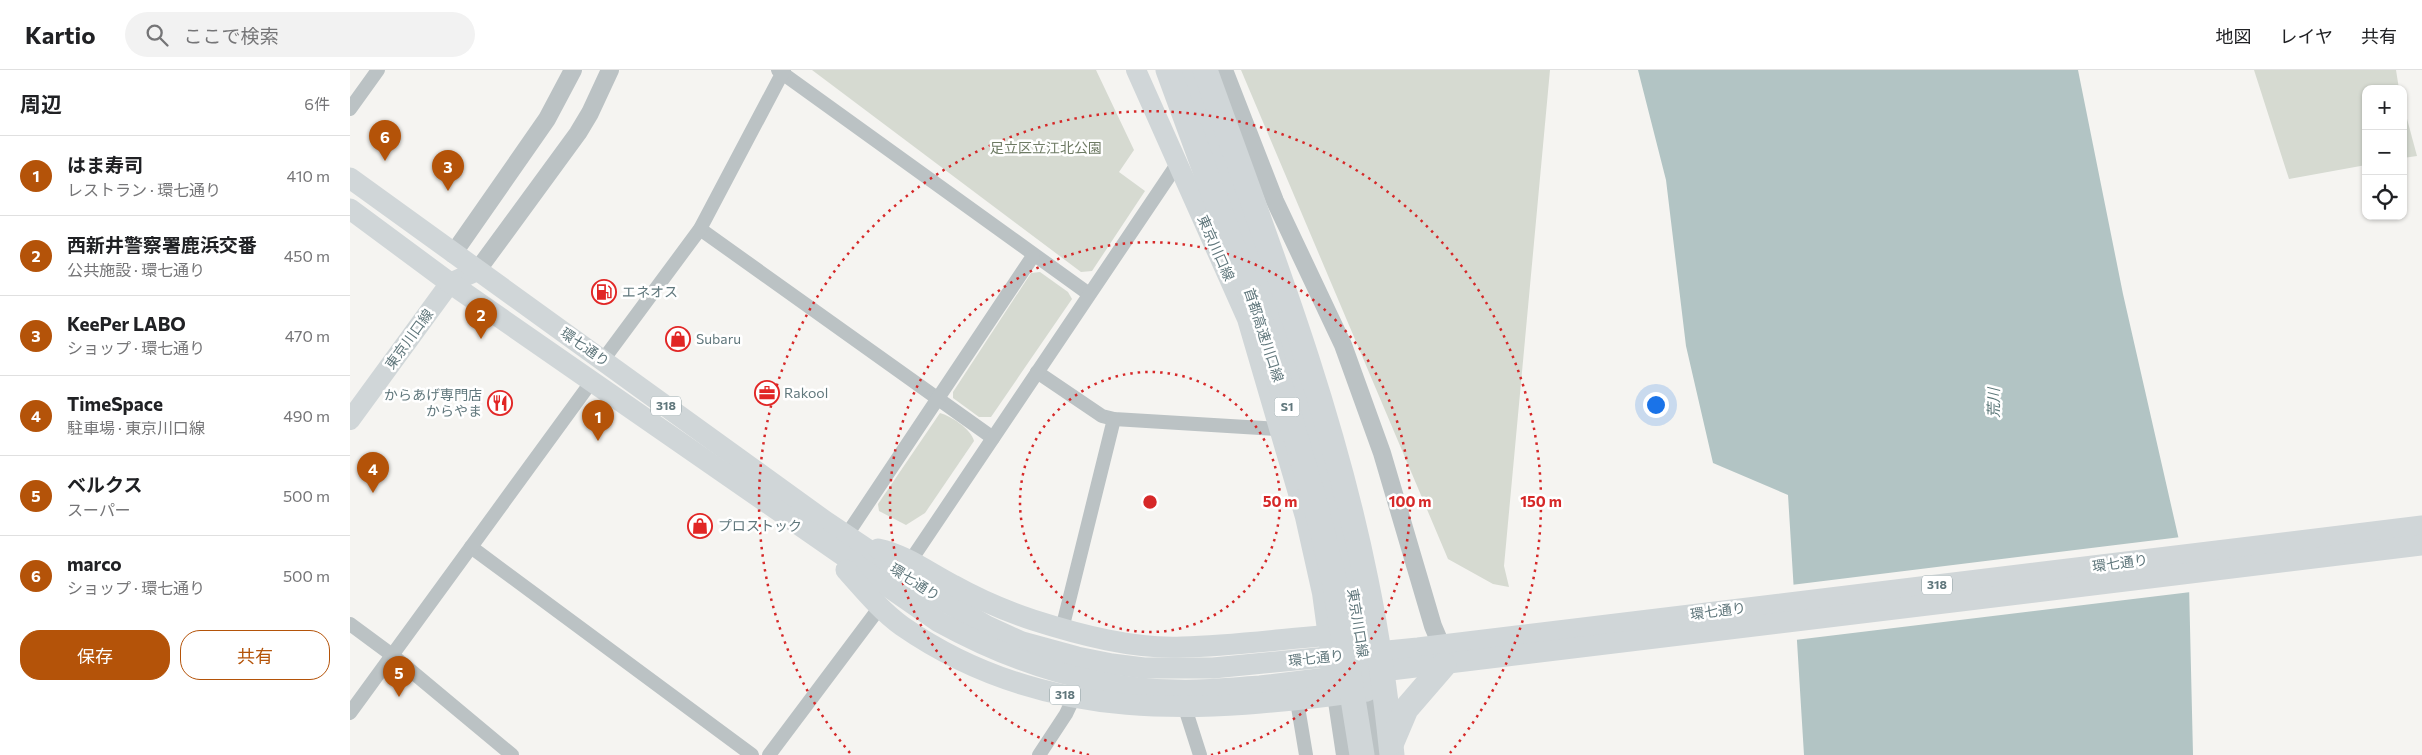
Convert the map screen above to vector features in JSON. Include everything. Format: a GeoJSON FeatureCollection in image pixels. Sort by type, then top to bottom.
{"type":"FeatureCollection","features":[{"type":"Feature","properties":{"kind":"highway","name":"首都高速川口線"},"geometry":{"type":"LineString","coordinates":[[1168,70],[1268,342],[1317,510],[1334,580],[1362,755]]}},
{"type":"Feature","properties":{"kind":"highway"},"geometry":{"type":"LineString","coordinates":[[1196,70],[1219,153]]}},
{"type":"Feature","properties":{"kind":"highway","name":"S1"},"geometry":{"type":"LineString","coordinates":[[1205,70],[1283,285],[1318,395],[1345,491],[1366,579],[1384,681],[1392,755]]}},
{"type":"Feature","properties":{"kind":"highway"},"geometry":{"type":"LineString","coordinates":[[1388,755],[1420,667],[1448,654]]}},
{"type":"Feature","properties":{"kind":"main road","name":"東京川口線"},"geometry":{"type":"LineString","coordinates":[[1136,70],[1247,319],[1305,517],[1329,635],[1336,695]]}},
{"type":"Feature","properties":{"kind":"main road","name":"東京川口線"},"geometry":{"type":"LineString","coordinates":[[1188,70],[1250,232],[1312,430],[1344,545],[1360,633],[1367,691]]}},
{"type":"Feature","properties":{"kind":"main road","name":"環七通り"},"geometry":{"type":"LineString","coordinates":[[350,178],[452,254],[854,540],[934,595],[987,626],[1046,649],[1112,664],[1144,668],[1214,668],[1257,664],[1420,667]]}},
{"type":"Feature","properties":{"kind":"main road","name":"環七通り"},"geometry":{"type":"LineString","coordinates":[[350,209],[450,282],[939,622],[1012,659],[1056,672],[1106,683],[1175,690],[1260,686],[1420,667],[1448,654],[2422,526]]}},
{"type":"Feature","properties":{"kind":"main road"},"geometry":{"type":"LineString","coordinates":[[452,254],[450,282],[477,271]]}},
{"type":"Feature","properties":{"kind":"main road","name":"東京川口線"},"geometry":{"type":"LineString","coordinates":[[350,420],[450,282]]}},
{"type":"Feature","properties":{"kind":"main road","name":"318"},"geometry":{"type":"LineString","coordinates":[[814,536],[880,607],[902,625],[977,668],[1029,687],[1100,702],[1185,708],[1297,701],[1367,691]]}},
{"type":"Feature","properties":{"kind":"main road","name":"318"},"geometry":{"type":"LineString","coordinates":[[854,540],[911,560],[953,586],[997,606],[1062,629],[1137,644],[1180,648],[1360,633]]}},
{"type":"Feature","properties":{"kind":"main road","name":"環七通り"},"geometry":{"type":"LineString","coordinates":[[1448,654],[2422,545]]}},
{"type":"Feature","properties":{"kind":"street"},"geometry":{"type":"LineString","coordinates":[[350,109],[378,70]]}},
{"type":"Feature","properties":{"kind":"street"},"geometry":{"type":"LineString","coordinates":[[452,254],[547,120],[573,70]]}},
{"type":"Feature","properties":{"kind":"street"},"geometry":{"type":"LineString","coordinates":[[477,271],[578,133],[590,113],[610,70]]}},
{"type":"Feature","properties":{"kind":"street"},"geometry":{"type":"LineString","coordinates":[[1224,70],[1275,201],[1343,345],[1382,453],[1431,619],[1448,654]]}},
{"type":"Feature","properties":{"kind":"street"},"geometry":{"type":"LineString","coordinates":[[603,360],[700,229],[782,71],[1033,256],[1089,294]]}},
{"type":"Feature","properties":{"kind":"street"},"geometry":{"type":"LineString","coordinates":[[911,560],[1178,163]]}},
{"type":"Feature","properties":{"kind":"street"},"geometry":{"type":"LineString","coordinates":[[700,229],[993,438]]}},
{"type":"Feature","properties":{"kind":"street"},"geometry":{"type":"LineString","coordinates":[[854,540],[939,399],[1033,256]]}},
{"type":"Feature","properties":{"kind":"street"},"geometry":{"type":"LineString","coordinates":[[1037,372],[1102,416],[1114,419],[1278,429]]}},
{"type":"Feature","properties":{"kind":"street"},"geometry":{"type":"LineString","coordinates":[[350,713],[592,381]]}},
{"type":"Feature","properties":{"kind":"street"},"geometry":{"type":"LineString","coordinates":[[1062,629],[1114,419]]}},
{"type":"Feature","properties":{"kind":"street"},"geometry":{"type":"LineString","coordinates":[[471,547],[752,755]]}},
{"type":"Feature","properties":{"kind":"street"},"geometry":{"type":"LineString","coordinates":[[769,755],[880,607]]}},
{"type":"Feature","properties":{"kind":"street"},"geometry":{"type":"LineString","coordinates":[[350,624],[392,655],[512,755]]}},
{"type":"Feature","properties":{"kind":"street"},"geometry":{"type":"LineString","coordinates":[[1367,691],[1376,755]]}},
{"type":"Feature","properties":{"kind":"street"},"geometry":{"type":"LineString","coordinates":[[1336,695],[1345,755]]}},
{"type":"Feature","properties":{"kind":"street"},"geometry":{"type":"LineString","coordinates":[[1039,755],[1066,714],[1074,697]]}},
{"type":"Feature","properties":{"kind":"street"},"geometry":{"type":"LineString","coordinates":[[1297,701],[1306,755]]}},
{"type":"Feature","properties":{"kind":"street"},"geometry":{"type":"LineString","coordinates":[[1185,708],[1200,755]]}},
{"type":"Feature","properties":{"kind":"green space","name":"足立区立江北公園"},"geometry":{"type":"Polygon","coordinates":[[[812,70],[1096,70],[1134,150],[1119,172],[1145,191],[1092,271],[1081,272],[812,70]]]}},
{"type":"Feature","properties":{"kind":"green space"},"geometry":{"type":"Polygon","coordinates":[[[1241,70],[1550,70],[1504,566],[1509,587],[1493,584],[1448,559],[1241,70]]]}},
{"type":"Feature","properties":{"kind":"green space"},"geometry":{"type":"Polygon","coordinates":[[[2254,70],[2396,70],[2398,85],[2362,85],[2362,166],[2289,179],[2254,70]]]}},
{"type":"Feature","properties":{"kind":"green space"},"geometry":{"type":"Polygon","coordinates":[[[2407,119],[2417,156],[2407,157],[2407,119]]]}},
{"type":"Feature","properties":{"kind":"green space"},"geometry":{"type":"Polygon","coordinates":[[[1040,272],[1068,292],[1072,299],[991,417],[979,417],[953,398],[953,392],[1031,273],[1040,272]]]}},
{"type":"Feature","properties":{"kind":"green space"},"geometry":{"type":"Polygon","coordinates":[[[940,413],[960,424],[969,432],[974,441],[925,513],[906,525],[879,511],[878,504],[940,413]]]}},
{"type":"Feature","properties":{"kind":"water","name":"荒川"},"geometry":{"type":"Polygon","coordinates":[[[1638,70],[2078,70],[2123,294],[2189,584],[2193,755],[1804,755],[1788,495],[1713,463],[1686,346],[1666,180],[1638,70]]]}},
{"type":"Feature","properties":{"kind":"pier"},"geometry":{"type":"Polygon","coordinates":[[[2181,537],[2191,592],[1795,640],[1791,585],[2181,537]]]}},
{"type":"Feature","properties":{"kind":"place","name":"marco"},"geometry":{"type":"Point","coordinates":[385,161]}},
{"type":"Feature","properties":{"kind":"place","name":"KeePer LABO"},"geometry":{"type":"Point","coordinates":[448,191]}},
{"type":"Feature","properties":{"kind":"place","name":"エネオス"},"geometry":{"type":"Point","coordinates":[604,292]}},
{"type":"Feature","properties":{"kind":"place","name":"西新井警察署鹿浜交番"},"geometry":{"type":"Point","coordinates":[481,339]}},
{"type":"Feature","properties":{"kind":"place","name":"Subaru"},"geometry":{"type":"Point","coordinates":[678,339]}},
{"type":"Feature","properties":{"kind":"place","name":"Rakool"},"geometry":{"type":"Point","coordinates":[767,393]}},
{"type":"Feature","properties":{"kind":"place","name":"からあげ専門店 からやま"},"geometry":{"type":"Point","coordinates":[500,403]}},
{"type":"Feature","properties":{"kind":"place","name":"はま寿司"},"geometry":{"type":"Point","coordinates":[598,441]}},
{"type":"Feature","properties":{"kind":"place","name":"TimeSpace"},"geometry":{"type":"Point","coordinates":[373,493]}},
{"type":"Feature","properties":{"kind":"place","name":"プロストック"},"geometry":{"type":"Point","coordinates":[700,526]}},
{"type":"Feature","properties":{"kind":"place","name":"ベルクス"},"geometry":{"type":"Point","coordinates":[399,697]}}]}
